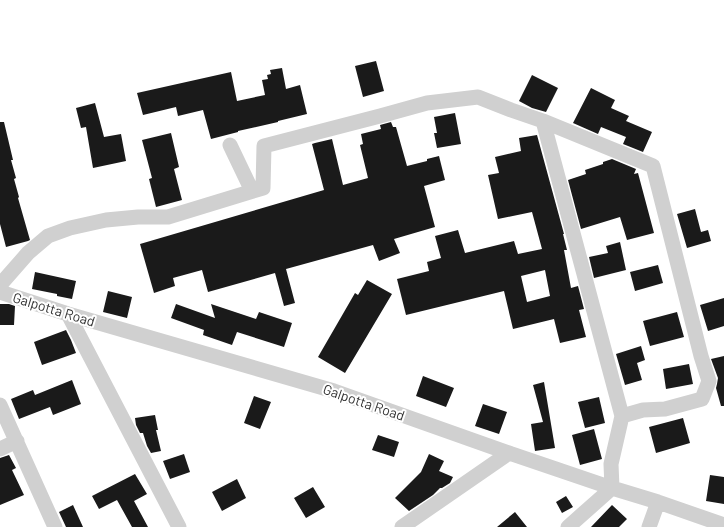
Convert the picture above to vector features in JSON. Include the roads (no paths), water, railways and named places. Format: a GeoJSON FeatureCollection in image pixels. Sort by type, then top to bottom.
{"type":"FeatureCollection","features":[{"type":"Feature","properties":{"kind":"street"},"geometry":{"type":"LineString","coordinates":[[0,285],[28,253],[48,236],[70,228],[106,220],[138,217],[168,217],[263,188],[264,146],[427,103],[478,97],[543,121],[653,166],[699,348],[709,381],[702,399],[665,409],[643,410],[622,416]]}},
{"type":"Feature","properties":{"kind":"street"},"geometry":{"type":"LineString","coordinates":[[543,121],[622,416],[611,464],[612,488],[568,527]]}},
{"type":"Feature","properties":{"kind":"street"},"geometry":{"type":"LineString","coordinates":[[230,145],[252,191]]}},
{"type":"Feature","properties":{"kind":"street","name":"Galpotta Road"},"geometry":{"type":"LineString","coordinates":[[0,292],[68,314],[334,391],[509,453],[724,525]]}},
{"type":"Feature","properties":{"kind":"street"},"geometry":{"type":"LineString","coordinates":[[68,314],[179,527]]}},
{"type":"Feature","properties":{"kind":"street"},"geometry":{"type":"LineString","coordinates":[[0,405],[56,527]]}},
{"type":"Feature","properties":{"kind":"street"},"geometry":{"type":"LineString","coordinates":[[0,449],[17,441]]}},
{"type":"Feature","properties":{"kind":"street"},"geometry":{"type":"LineString","coordinates":[[402,527],[509,453]]}},
{"type":"Feature","properties":{"kind":"street"},"geometry":{"type":"LineString","coordinates":[[649,527],[658,502]]}}]}
